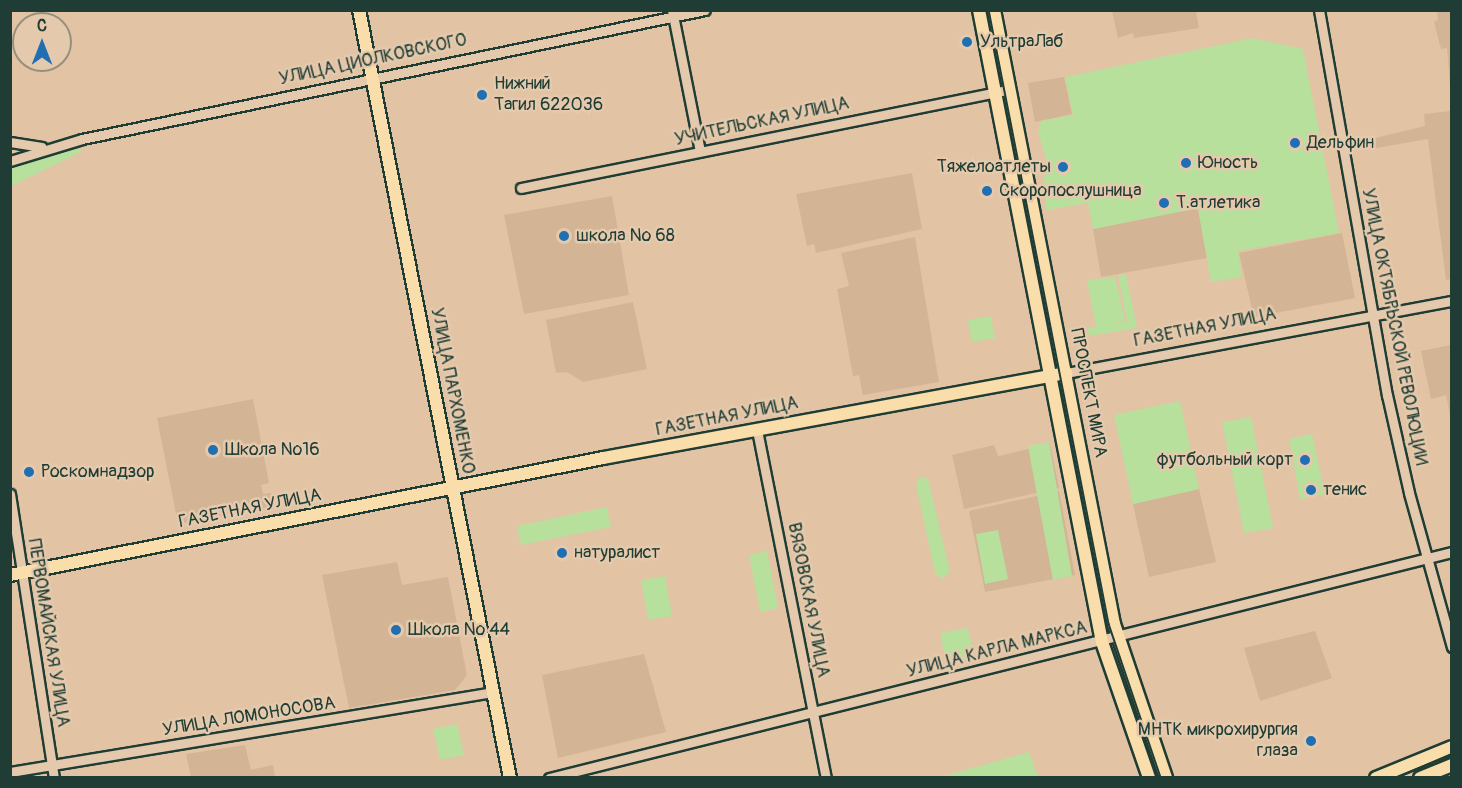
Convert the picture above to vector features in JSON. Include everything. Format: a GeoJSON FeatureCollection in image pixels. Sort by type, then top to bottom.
{"type":"FeatureCollection","features":[{"type":"Feature","properties":{"kind":"main road","name":"УЛИЦА ПАРХОМЕНКО"},"geometry":{"type":"LineString","coordinates":[[359,10],[510,777]]}},
{"type":"Feature","properties":{"kind":"main road","name":"ПРОСПЕКТ МИРА"},"geometry":{"type":"LineString","coordinates":[[979,10],[1102,642],[1149,777]]}},
{"type":"Feature","properties":{"kind":"main road","name":"ПРОСПЕКТ МИРА"},"geometry":{"type":"LineString","coordinates":[[994,10],[1117,637],[1166,777]]}},
{"type":"Feature","properties":{"kind":"main road","name":"ГАЗЕТНАЯ УЛИЦА"},"geometry":{"type":"LineString","coordinates":[[16,574],[452,488],[1066,372]]}},
{"type":"Feature","properties":{"kind":"main road"},"geometry":{"type":"LineString","coordinates":[[1376,777],[1452,747]]}},
{"type":"Feature","properties":{"kind":"main road"},"geometry":{"type":"LineString","coordinates":[[1420,777],[1452,765]]}},
{"type":"Feature","properties":{"kind":"street","name":"УЛИЦА ЦИОЛКОВСКОГО"},"geometry":{"type":"LineString","coordinates":[[10,161],[48,147],[372,76],[672,14],[705,10]]}},
{"type":"Feature","properties":{"kind":"street","name":"УЛИЦА ОКТЯБРЬСКОЙ РЕВОЛЮЦИИ"},"geometry":{"type":"LineString","coordinates":[[1318,10],[1372,315],[1409,493],[1452,647]]}},
{"type":"Feature","properties":{"kind":"street"},"geometry":{"type":"LineString","coordinates":[[672,14],[700,151]]}},
{"type":"Feature","properties":{"kind":"street","name":"УЧИТЕЛЬСКАЯ УЛИЦА"},"geometry":{"type":"LineString","coordinates":[[521,188],[1009,90]]}},
{"type":"Feature","properties":{"kind":"street","name":"УЛИЦА ЦИОЛКОВСКОГО"},"geometry":{"type":"LineString","coordinates":[[10,142],[48,147]]}},
{"type":"Feature","properties":{"kind":"street","name":"ГАЗЕТНАЯ УЛИЦА"},"geometry":{"type":"LineString","coordinates":[[1066,372],[1452,301]]}},
{"type":"Feature","properties":{"kind":"street","name":"ВЯЗОВСКАЯ УЛИЦА"},"geometry":{"type":"LineString","coordinates":[[758,430],[825,777]]}},
{"type":"Feature","properties":{"kind":"street","name":"ПЕРВОМАЙСКАЯ УЛИЦА"},"geometry":{"type":"LineString","coordinates":[[10,494],[16,574],[54,777]]}},
{"type":"Feature","properties":{"kind":"street","name":"УЛИЦА КАРЛА МАРКСА"},"geometry":{"type":"LineString","coordinates":[[549,777],[1102,642],[1452,552]]}},
{"type":"Feature","properties":{"kind":"street","name":"УЛИЦА ЛОМОНОСОВА"},"geometry":{"type":"LineString","coordinates":[[10,772],[492,692]]}},
{"type":"Feature","properties":{"kind":"shaded area"},"geometry":{"type":"Polygon","coordinates":[[[1112,11],[1196,11],[1199,28],[1134,38],[1133,33],[1118,38],[1112,11]]]}},
{"type":"Feature","properties":{"kind":"shaded area"},"geometry":{"type":"Polygon","coordinates":[[[1437,11],[1451,11],[1451,100],[1447,48],[1441,49],[1434,22],[1438,20],[1437,11]]]}},
{"type":"Feature","properties":{"kind":"shaded area"},"geometry":{"type":"Polygon","coordinates":[[[1064,77],[1072,114],[1035,122],[1028,83],[1064,77]]]}},
{"type":"Feature","properties":{"kind":"shaded area"},"geometry":{"type":"Polygon","coordinates":[[[1451,111],[1452,279],[1446,280],[1428,139],[1365,150],[1363,141],[1425,126],[1424,114],[1451,111]]]}},
{"type":"Feature","properties":{"kind":"shaded area"},"geometry":{"type":"Polygon","coordinates":[[[912,173],[922,229],[816,253],[814,244],[807,246],[796,194],[912,173]]]}},
{"type":"Feature","properties":{"kind":"shaded area","name":"школа № 68"},"geometry":{"type":"Polygon","coordinates":[[[612,196],[629,295],[524,314],[504,215],[612,196]]]}},
{"type":"Feature","properties":{"kind":"shaded area"},"geometry":{"type":"Polygon","coordinates":[[[1198,208],[1207,258],[1101,277],[1093,229],[1198,208]]]}},
{"type":"Feature","properties":{"kind":"shaded area"},"geometry":{"type":"Polygon","coordinates":[[[1342,233],[1355,298],[1254,317],[1239,253],[1342,233]]]}},
{"type":"Feature","properties":{"kind":"shaded area"},"geometry":{"type":"Polygon","coordinates":[[[915,237],[939,382],[863,395],[859,375],[853,376],[837,289],[849,286],[841,253],[915,237]]]}},
{"type":"Feature","properties":{"kind":"shaded area"},"geometry":{"type":"Polygon","coordinates":[[[633,302],[647,369],[583,382],[567,372],[556,373],[546,320],[633,302]]]}},
{"type":"Feature","properties":{"kind":"shaded area"},"geometry":{"type":"Polygon","coordinates":[[[1451,345],[1451,393],[1448,395],[1451,394],[1451,420],[1446,395],[1431,399],[1421,351],[1451,345]]]}},
{"type":"Feature","properties":{"kind":"shaded area","name":"Школа №16"},"geometry":{"type":"Polygon","coordinates":[[[253,399],[269,483],[261,485],[263,494],[271,493],[274,506],[178,524],[157,418],[253,399]]]}},
{"type":"Feature","properties":{"kind":"shaded area"},"geometry":{"type":"Polygon","coordinates":[[[1050,444],[1059,488],[964,509],[952,455],[994,445],[998,456],[1050,444]]]}},
{"type":"Feature","properties":{"kind":"shaded area"},"geometry":{"type":"Polygon","coordinates":[[[1199,489],[1216,562],[1149,577],[1133,504],[1199,489]]]}},
{"type":"Feature","properties":{"kind":"shaded area"},"geometry":{"type":"Polygon","coordinates":[[[1059,491],[1075,575],[985,592],[969,511],[1059,491]]]}},
{"type":"Feature","properties":{"kind":"shaded area","name":"Школа № 44"},"geometry":{"type":"Polygon","coordinates":[[[397,562],[402,585],[448,577],[467,675],[455,690],[349,708],[322,575],[397,562]]]}},
{"type":"Feature","properties":{"kind":"shaded area"},"geometry":{"type":"Polygon","coordinates":[[[1315,631],[1332,678],[1260,701],[1244,648],[1315,631]]]}},
{"type":"Feature","properties":{"kind":"shaded area"},"geometry":{"type":"Polygon","coordinates":[[[644,654],[666,732],[558,758],[542,675],[644,654]]]}},
{"type":"Feature","properties":{"kind":"shaded area"},"geometry":{"type":"Polygon","coordinates":[[[245,745],[251,770],[273,765],[275,777],[191,777],[186,754],[245,745]]]}},
{"type":"Feature","properties":{"kind":"green space","name":"Юность"},"geometry":{"type":"Polygon","coordinates":[[[1253,38],[1303,49],[1339,233],[1238,251],[1242,277],[1211,282],[1198,208],[1093,229],[1088,203],[1046,210],[1044,173],[1049,169],[1038,132],[1041,121],[1073,115],[1065,77],[1253,38]]]}},
{"type":"Feature","properties":{"kind":"green space"},"geometry":{"type":"Polygon","coordinates":[[[72,147],[83,151],[11,186],[11,168],[72,147]]]}},
{"type":"Feature","properties":{"kind":"green space"},"geometry":{"type":"Polygon","coordinates":[[[1126,274],[1137,328],[1089,336],[1088,328],[1096,327],[1087,280],[1115,277],[1125,320],[1108,325],[1127,321],[1118,275],[1126,274]]]}},
{"type":"Feature","properties":{"kind":"green space"},"geometry":{"type":"Polygon","coordinates":[[[991,316],[995,338],[972,342],[968,320],[991,316]]]}},
{"type":"Feature","properties":{"kind":"green space"},"geometry":{"type":"Polygon","coordinates":[[[1180,401],[1199,489],[1133,504],[1114,415],[1180,401]]]}},
{"type":"Feature","properties":{"kind":"green space"},"geometry":{"type":"Polygon","coordinates":[[[1251,417],[1273,528],[1244,533],[1222,422],[1251,417]]]}},
{"type":"Feature","properties":{"kind":"green space","name":"футбольный корт"},"geometry":{"type":"Polygon","coordinates":[[[1312,434],[1325,494],[1300,499],[1289,439],[1312,434]]]}},
{"type":"Feature","properties":{"kind":"green space"},"geometry":{"type":"Polygon","coordinates":[[[1049,442],[1072,576],[1053,580],[1028,446],[1049,442]]]}},
{"type":"Feature","properties":{"kind":"green space"},"geometry":{"type":"Polygon","coordinates":[[[921,476],[928,479],[950,572],[942,579],[935,573],[916,485],[921,476]]]}},
{"type":"Feature","properties":{"kind":"green space"},"geometry":{"type":"Polygon","coordinates":[[[607,507],[611,527],[521,545],[517,526],[607,507]]]}},
{"type":"Feature","properties":{"kind":"green space"},"geometry":{"type":"Polygon","coordinates":[[[998,530],[1008,579],[985,584],[976,534],[998,530]]]}},
{"type":"Feature","properties":{"kind":"green space"},"geometry":{"type":"Polygon","coordinates":[[[767,551],[778,608],[760,612],[749,555],[767,551]]]}},
{"type":"Feature","properties":{"kind":"green space"},"geometry":{"type":"Polygon","coordinates":[[[665,576],[672,616],[648,620],[641,580],[665,576]]]}},
{"type":"Feature","properties":{"kind":"green space"},"geometry":{"type":"Polygon","coordinates":[[[968,628],[974,656],[946,664],[940,633],[968,628]]]}},
{"type":"Feature","properties":{"kind":"green space"},"geometry":{"type":"Polygon","coordinates":[[[457,724],[464,755],[440,760],[433,729],[457,724]]]}},
{"type":"Feature","properties":{"kind":"green space"},"geometry":{"type":"Polygon","coordinates":[[[1029,752],[1038,777],[941,777],[1029,752]]]}},
{"type":"Feature","properties":{"kind":"tram line"},"geometry":{"type":"LineString","coordinates":[[989,10],[1109,624],[1161,778]]}},
{"type":"Feature","properties":{"kind":"tram line"},"geometry":{"type":"LineString","coordinates":[[1396,778],[1452,754]]}},
{"type":"Feature","properties":{"kind":"place","name":"УльтраЛаб"},"geometry":{"type":"Point","coordinates":[967,42]}},
{"type":"Feature","properties":{"kind":"place","name":"Нижний Тагил 622036"},"geometry":{"type":"Point","coordinates":[482,95]}},
{"type":"Feature","properties":{"kind":"place","name":"Дельфин"},"geometry":{"type":"Point","coordinates":[1295,143]}},
{"type":"Feature","properties":{"kind":"place","name":"Юность"},"geometry":{"type":"Point","coordinates":[1186,163]}},
{"type":"Feature","properties":{"kind":"place","name":"Тяжелоатлеты"},"geometry":{"type":"Point","coordinates":[1063,167]}},
{"type":"Feature","properties":{"kind":"place","name":"Скоропослушница"},"geometry":{"type":"Point","coordinates":[987,191]}},
{"type":"Feature","properties":{"kind":"place","name":"Т.атлетика"},"geometry":{"type":"Point","coordinates":[1164,203]}},
{"type":"Feature","properties":{"kind":"place","name":"школа № 68"},"geometry":{"type":"Point","coordinates":[564,236]}},
{"type":"Feature","properties":{"kind":"place","name":"Школа №16"},"geometry":{"type":"Point","coordinates":[213,450]}},
{"type":"Feature","properties":{"kind":"place","name":"футбольный корт"},"geometry":{"type":"Point","coordinates":[1305,460]}},
{"type":"Feature","properties":{"kind":"place","name":"Роскомнадзор"},"geometry":{"type":"Point","coordinates":[29,472]}},
{"type":"Feature","properties":{"kind":"place","name":"тенис"},"geometry":{"type":"Point","coordinates":[1311,490]}},
{"type":"Feature","properties":{"kind":"place","name":"натуралист"},"geometry":{"type":"Point","coordinates":[562,553]}},
{"type":"Feature","properties":{"kind":"place","name":"Школа № 44"},"geometry":{"type":"Point","coordinates":[396,630]}},
{"type":"Feature","properties":{"kind":"place","name":"МНТК микрохирургия глаза"},"geometry":{"type":"Point","coordinates":[1311,741]}}]}
